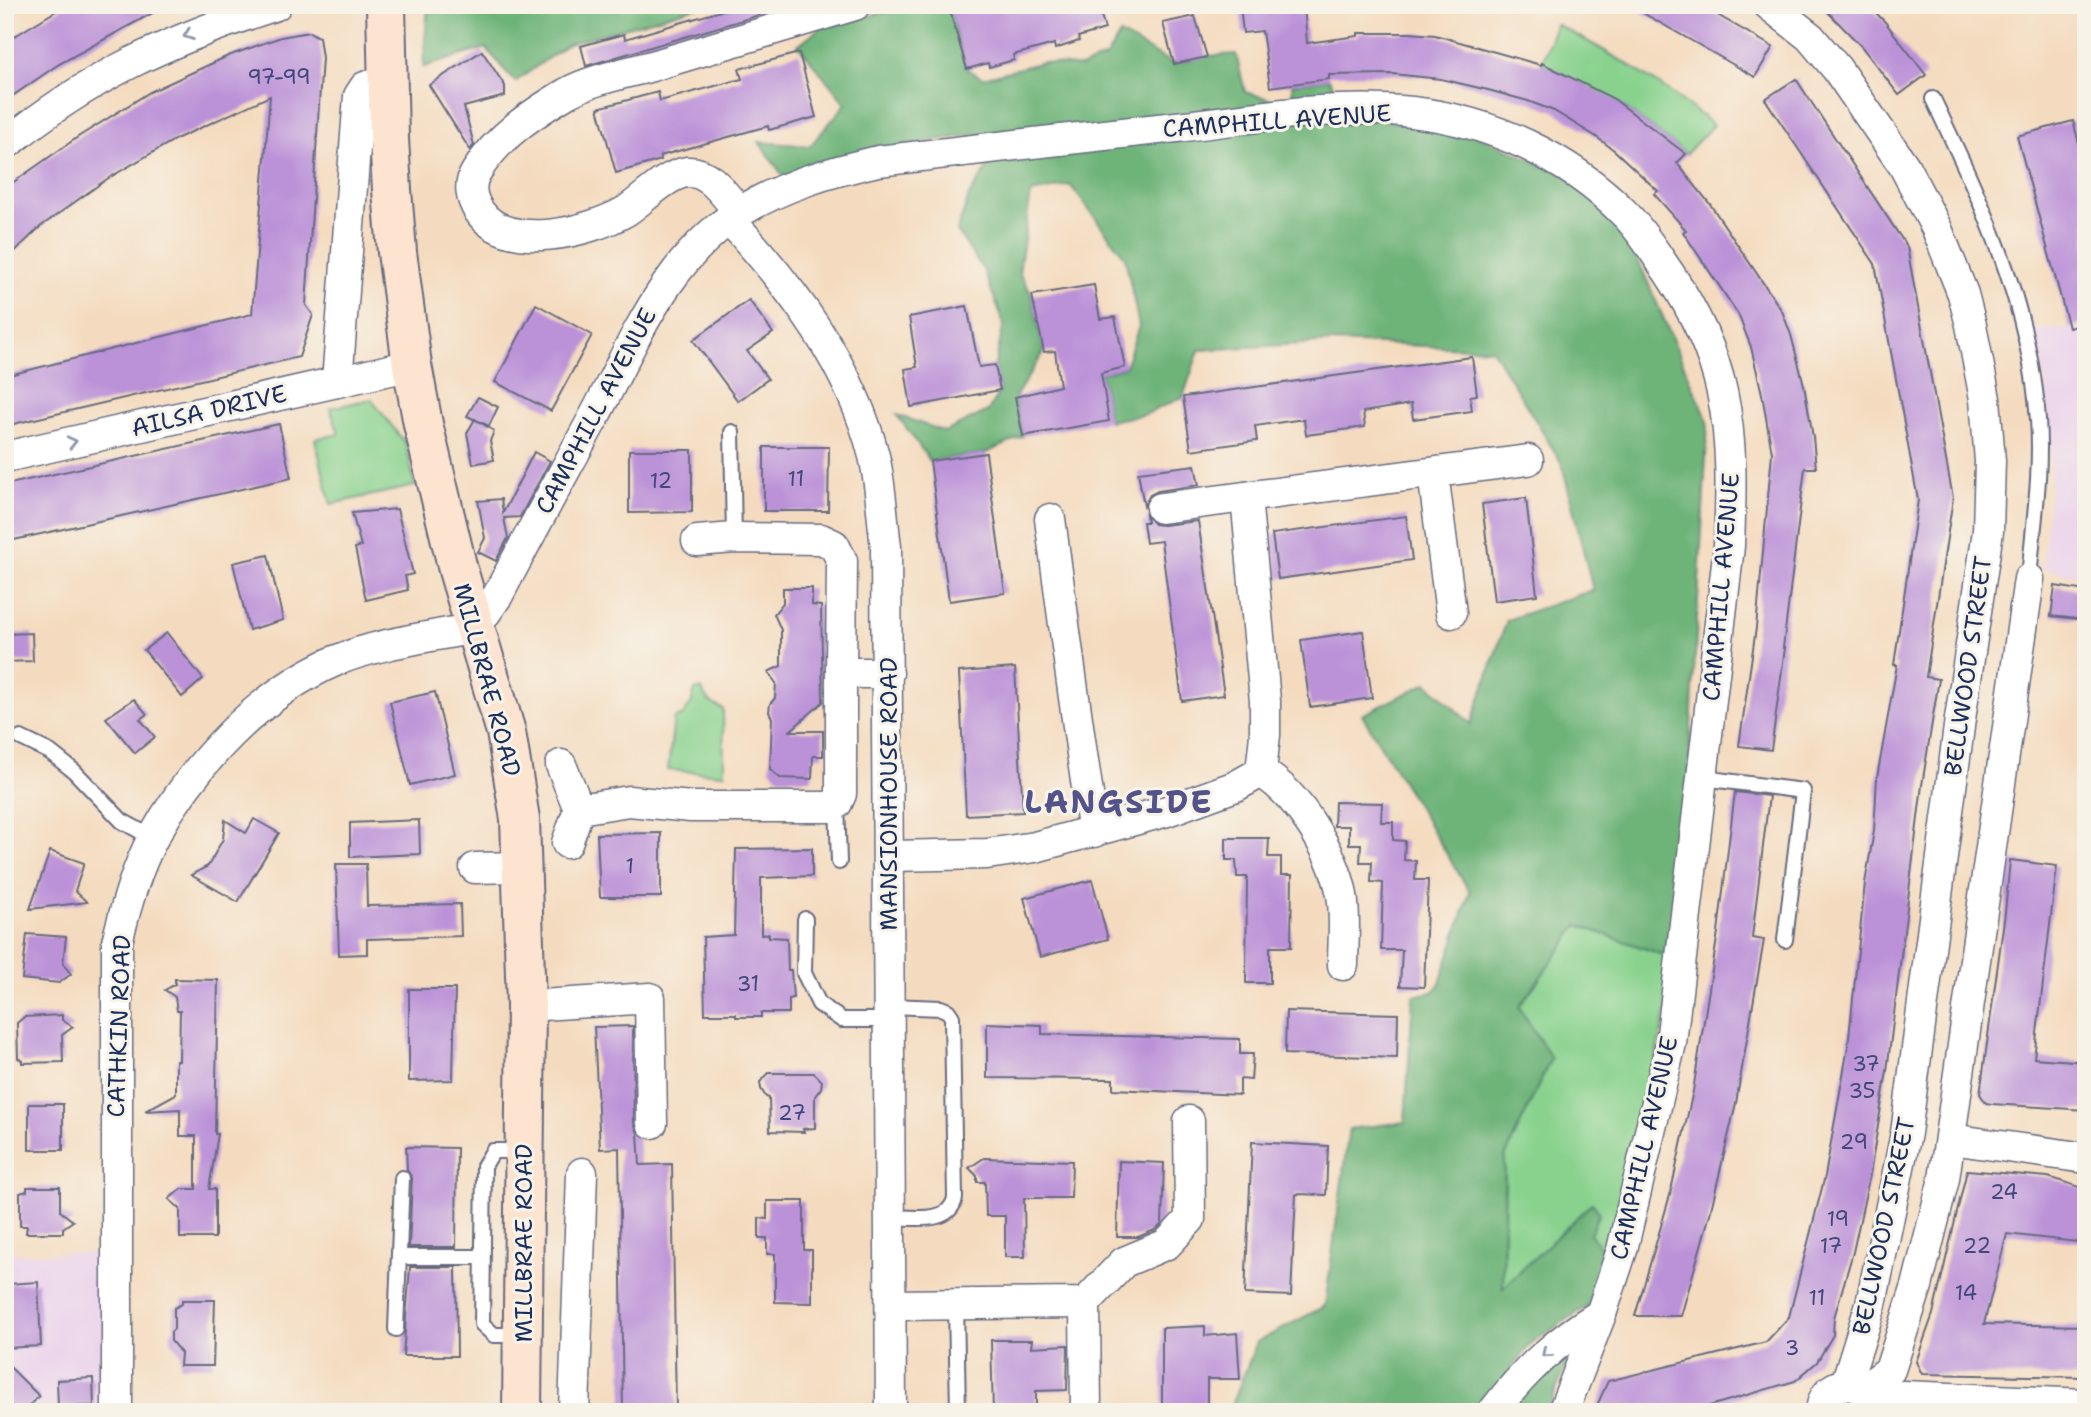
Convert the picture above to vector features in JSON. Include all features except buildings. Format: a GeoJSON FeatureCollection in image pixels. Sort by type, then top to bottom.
{"type":"FeatureCollection","features":[{"type":"Feature","properties":{"kind":"street"},"geometry":{"type":"LineString","coordinates":[[5,145],[74,94],[127,62],[174,41],[276,5]]}},
{"type":"Feature","properties":{"kind":"street","name":"MILLBRAE ROAD"},"geometry":{"type":"LineString","coordinates":[[386,5],[389,139],[397,252],[412,365],[439,498],[506,732],[520,819],[526,1006],[522,1412]]}},
{"type":"Feature","properties":{"kind":"street"},"geometry":{"type":"LineString","coordinates":[[735,216],[713,182],[700,173],[688,172],[670,177],[649,196],[595,226],[568,233],[537,236],[513,233],[488,221],[473,202],[471,187],[474,174],[505,136],[529,116],[573,89],[855,5]]}},
{"type":"Feature","properties":{"kind":"street","name":"BELLWOOD STREET"},"geometry":{"type":"LineString","coordinates":[[1769,5],[1810,37],[1837,69],[1904,166],[1937,229],[1963,294],[1971,325],[1985,399],[1990,461],[1988,531],[1959,719],[1906,1133],[1849,1399]]}},
{"type":"Feature","properties":{"kind":"street"},"geometry":{"type":"LineString","coordinates":[[337,382],[359,96],[365,87],[387,81]]}},
{"type":"Feature","properties":{"kind":"street","name":"CAMPHILL AVENUE"},"geometry":{"type":"LineString","coordinates":[[475,628],[498,595],[663,288],[705,240],[735,216],[797,183],[832,171],[878,161],[1265,117],[1357,110],[1411,112],[1458,119],[1500,134],[1557,160],[1599,190],[1626,215],[1648,242],[1682,292],[1706,340],[1722,393],[1732,467],[1729,546],[1671,1043],[1622,1250],[1601,1314],[1563,1412]]}},
{"type":"Feature","properties":{"kind":"street","name":"MANSIONHOUSE ROAD"},"geometry":{"type":"LineString","coordinates":[[735,216],[802,305],[837,363],[874,457],[886,547],[890,856],[891,1412]]}},
{"type":"Feature","properties":{"kind":"street","name":"AILSA DRIVE"},"geometry":{"type":"LineString","coordinates":[[5,457],[412,365]]}},
{"type":"Feature","properties":{"kind":"street"},"geometry":{"type":"LineString","coordinates":[[1161,508],[1528,460]]}},
{"type":"Feature","properties":{"kind":"street"},"geometry":{"type":"LineString","coordinates":[[1433,473],[1451,614]]}},
{"type":"Feature","properties":{"kind":"street"},"geometry":{"type":"LineString","coordinates":[[1246,497],[1265,701],[1261,772]]}},
{"type":"Feature","properties":{"kind":"street"},"geometry":{"type":"LineString","coordinates":[[1050,519],[1072,696],[1094,832]]}},
{"type":"Feature","properties":{"kind":"street"},"geometry":{"type":"LineString","coordinates":[[579,808],[629,801],[704,807],[829,807],[837,803],[841,794],[842,561],[834,545],[821,539],[734,538],[697,541]]}},
{"type":"Feature","properties":{"kind":"street","name":"BELLWOOD STREET"},"geometry":{"type":"LineString","coordinates":[[1849,1399],[1891,1370],[1929,1244],[1951,1139],[2029,579]]}},
{"type":"Feature","properties":{"kind":"street","name":"CATHKIN ROAD"},"geometry":{"type":"LineString","coordinates":[[117,1412],[117,942],[127,901],[153,838],[180,793],[209,759],[254,713],[284,690],[334,662],[373,649],[475,628]]}},
{"type":"Feature","properties":{"kind":"street"},"geometry":{"type":"LineString","coordinates":[[841,673],[888,673]]}},
{"type":"Feature","properties":{"kind":"street"},"geometry":{"type":"LineString","coordinates":[[561,765],[579,808],[567,843]]}},
{"type":"Feature","properties":{"kind":"street"},"geometry":{"type":"LineString","coordinates":[[890,856],[987,854],[1035,847],[1208,798],[1261,772]]}},
{"type":"Feature","properties":{"kind":"street"},"geometry":{"type":"LineString","coordinates":[[1261,772],[1284,789],[1301,810],[1320,840],[1338,880],[1343,920],[1343,965]]}},
{"type":"Feature","properties":{"kind":"street"},"geometry":{"type":"LineString","coordinates":[[475,868],[521,867]]}},
{"type":"Feature","properties":{"kind":"street"},"geometry":{"type":"LineString","coordinates":[[526,1006],[650,999],[652,1122]]}},
{"type":"Feature","properties":{"kind":"street"},"geometry":{"type":"LineString","coordinates":[[1086,1412],[1085,1303],[1124,1262],[1167,1244],[1190,1219],[1189,1121]]}},
{"type":"Feature","properties":{"kind":"street"},"geometry":{"type":"LineString","coordinates":[[1951,1139],[2086,1158]]}},
{"type":"Feature","properties":{"kind":"street"},"geometry":{"type":"LineString","coordinates":[[574,1412],[582,1173]]}},
{"type":"Feature","properties":{"kind":"street"},"geometry":{"type":"LineString","coordinates":[[891,1305],[1085,1303]]}},
{"type":"Feature","properties":{"kind":"street"},"geometry":{"type":"LineString","coordinates":[[1493,1412],[1538,1359],[1572,1331],[1601,1314]]}},
{"type":"Feature","properties":{"kind":"street"},"geometry":{"type":"LineString","coordinates":[[1798,1412],[1849,1399],[1904,1396],[2086,1404]]}},
{"type":"Feature","properties":{"kind":"lane"},"geometry":{"type":"LineString","coordinates":[[1933,99],[1985,210],[2027,340],[2038,423],[2029,579]]}},
{"type":"Feature","properties":{"kind":"lane"},"geometry":{"type":"LineString","coordinates":[[732,432],[734,538]]}},
{"type":"Feature","properties":{"kind":"lane"},"geometry":{"type":"LineString","coordinates":[[21,738],[58,758],[122,821],[153,838]]}},
{"type":"Feature","properties":{"kind":"lane"},"geometry":{"type":"LineString","coordinates":[[1703,778],[1803,791],[1785,940]]}},
{"type":"Feature","properties":{"kind":"lane"},"geometry":{"type":"LineString","coordinates":[[837,803],[839,862]]}},
{"type":"Feature","properties":{"kind":"lane"},"geometry":{"type":"LineString","coordinates":[[805,919],[804,973],[819,1004],[842,1020],[940,1008],[948,1011],[952,1017],[955,1198],[951,1208],[941,1216],[891,1217]]}},
{"type":"Feature","properties":{"kind":"lane"},"geometry":{"type":"LineString","coordinates":[[523,1335],[494,1335],[482,1324],[482,1256],[484,1166],[493,1151],[524,1151]]}},
{"type":"Feature","properties":{"kind":"lane"},"geometry":{"type":"LineString","coordinates":[[396,1329],[401,1257],[402,1178]]}},
{"type":"Feature","properties":{"kind":"lane"},"geometry":{"type":"LineString","coordinates":[[401,1257],[482,1256]]}},
{"type":"Feature","properties":{"kind":"lane"},"geometry":{"type":"LineString","coordinates":[[956,1304],[958,1412]]}},
{"type":"Feature","properties":{"kind":"shaded area"},"geometry":{"type":"Polygon","coordinates":[[[2086,328],[2086,578],[2043,568],[2050,490],[2051,437],[2046,386],[2035,330],[2086,328]]]}},
{"type":"Feature","properties":{"kind":"shaded area"},"geometry":{"type":"Polygon","coordinates":[[[103,1253],[104,1412],[5,1412],[5,1254],[103,1253]]]}},
{"type":"Feature","properties":{"kind":"green space"},"geometry":{"type":"Polygon","coordinates":[[[428,5],[704,5],[568,44],[515,82],[486,48],[423,67],[428,5]]]}},
{"type":"Feature","properties":{"kind":"green space"},"geometry":{"type":"Polygon","coordinates":[[[948,5],[967,69],[983,78],[1043,62],[1081,67],[1106,57],[1120,34],[1174,64],[1208,56],[1236,54],[1245,92],[1293,106],[1292,84],[1329,79],[1352,116],[1468,131],[1570,177],[1629,239],[1708,421],[1678,960],[1578,925],[1519,1007],[1551,1058],[1505,1157],[1503,1288],[1592,1203],[1599,1212],[1590,1234],[1609,1258],[1594,1302],[1532,1342],[1477,1412],[1229,1412],[1257,1342],[1325,1306],[1349,1129],[1405,1122],[1413,996],[1433,992],[1440,983],[1470,892],[1362,715],[1427,683],[1471,724],[1507,620],[1593,590],[1562,464],[1492,349],[1335,342],[1199,350],[1183,397],[1146,414],[1109,421],[1101,373],[1125,367],[1139,326],[1125,257],[1070,185],[1031,193],[1019,272],[1032,295],[1044,352],[1015,397],[1023,436],[986,453],[930,461],[897,415],[945,432],[988,411],[1000,390],[995,365],[1004,324],[984,271],[957,231],[969,196],[991,162],[1004,131],[907,144],[784,177],[759,142],[810,146],[846,104],[798,45],[821,27],[912,6],[948,5]]]}},
{"type":"Feature","properties":{"kind":"green space"},"geometry":{"type":"Polygon","coordinates":[[[1556,24],[1638,71],[1713,125],[1686,154],[1619,103],[1542,63],[1556,24]]]}},
{"type":"Feature","properties":{"kind":"green space"},"geometry":{"type":"Polygon","coordinates":[[[371,399],[406,444],[415,486],[331,504],[315,439],[339,434],[330,408],[371,399]]]}},
{"type":"Feature","properties":{"kind":"green space"},"geometry":{"type":"Polygon","coordinates":[[[702,689],[710,702],[723,709],[724,774],[668,770],[674,718],[682,716],[691,704],[695,690],[702,689]]]}},
{"type":"Feature","properties":{"kind":"green space"},"geometry":{"type":"Polygon","coordinates":[[[1578,925],[1678,960],[1609,1258],[1589,1234],[1599,1213],[1503,1289],[1505,1157],[1551,1058],[1519,1007],[1578,925]]]}},
{"type":"Feature","properties":{"kind":"green space"},"geometry":{"type":"Polygon","coordinates":[[[1573,1348],[1547,1412],[1503,1412],[1573,1348]]]}},
{"type":"Feature","properties":{"kind":"district","name":"LANGSIDE"},"geometry":{"type":"Point","coordinates":[1119,801]}}]}
